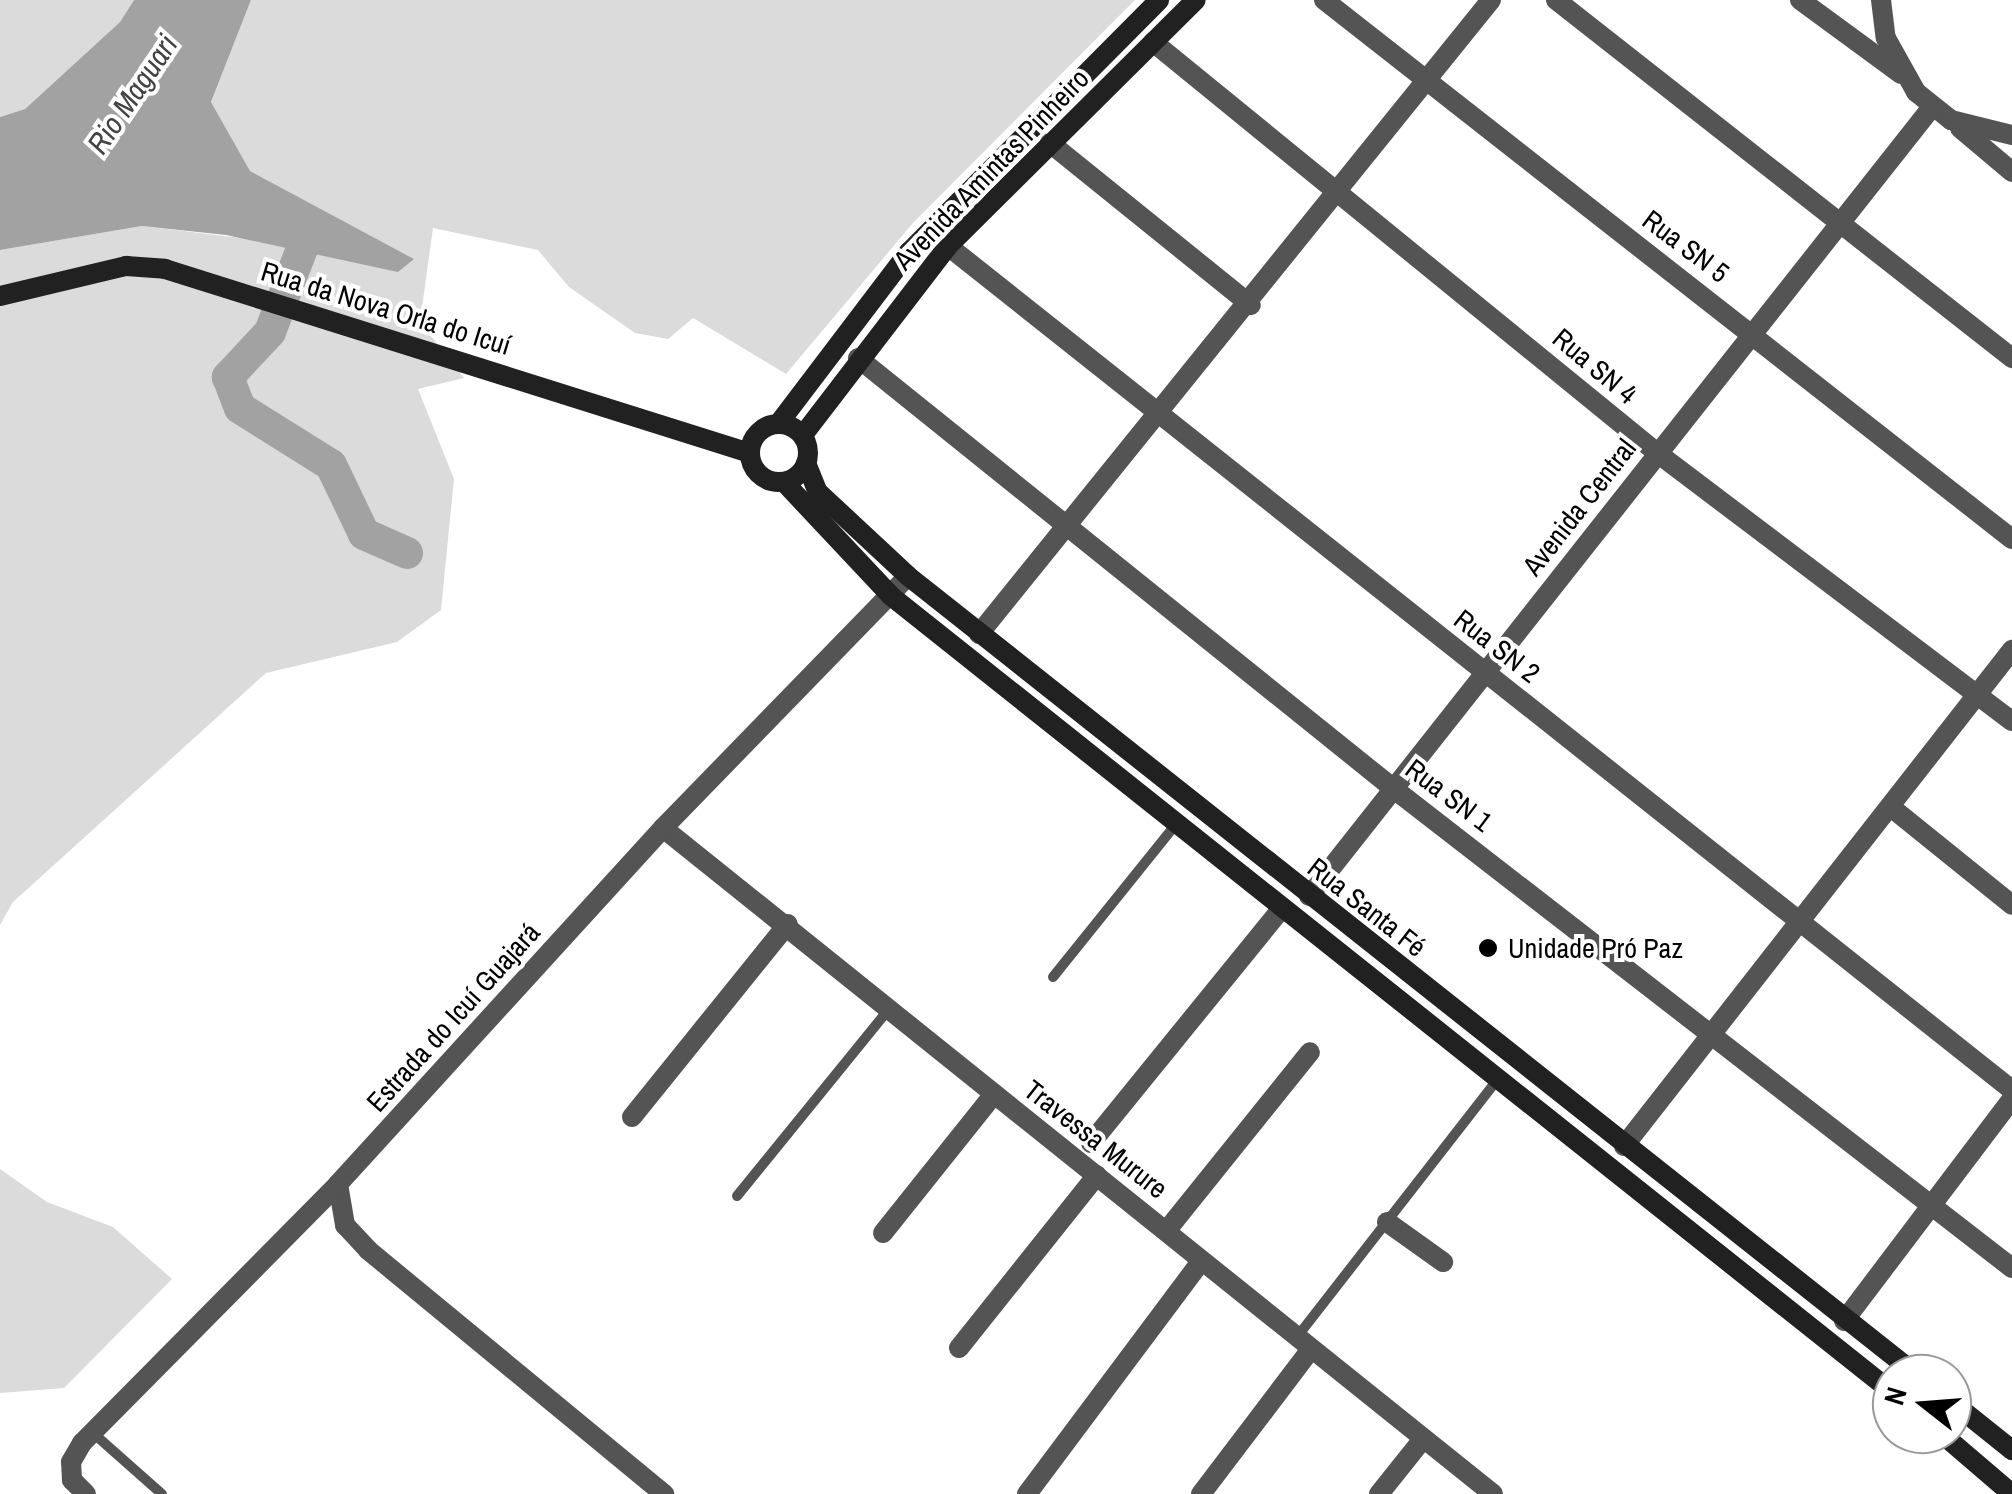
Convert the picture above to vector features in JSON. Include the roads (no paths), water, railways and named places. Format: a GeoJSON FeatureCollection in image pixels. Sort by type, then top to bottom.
{"type":"FeatureCollection","features":[{"type":"Feature","properties":{"kind":"street","name":"Avenida Amintas Pinheiro"},"geometry":{"type":"LineString","coordinates":[[779,423],[908,252],[1159,0]]}},
{"type":"Feature","properties":{"kind":"street","name":"Avenida Amintas Pinheiro"},"geometry":{"type":"LineString","coordinates":[[803,436],[858,358],[948,246],[1196,0]]}},
{"type":"Feature","properties":{"kind":"street","name":"Rua SN 5"},"geometry":{"type":"LineString","coordinates":[[1324,0],[1425,84],[1754,332],[2012,539]]}},
{"type":"Feature","properties":{"kind":"street"},"geometry":{"type":"LineString","coordinates":[[979,634],[1251,305],[1491,0]]}},
{"type":"Feature","properties":{"kind":"street"},"geometry":{"type":"LineString","coordinates":[[1556,0],[2012,358]]}},
{"type":"Feature","properties":{"kind":"street"},"geometry":{"type":"LineString","coordinates":[[1800,0],[1903,76],[1932,107],[2012,172]]}},
{"type":"Feature","properties":{"kind":"street"},"geometry":{"type":"LineString","coordinates":[[1881,0],[1886,38],[1903,76]]}},
{"type":"Feature","properties":{"kind":"street","name":"Rua SN 4"},"geometry":{"type":"LineString","coordinates":[[1152,42],[1340,191],[1656,452],[2012,722]]}},
{"type":"Feature","properties":{"kind":"street","name":"Avenida Central"},"geometry":{"type":"LineString","coordinates":[[1309,896],[1932,107]]}},
{"type":"Feature","properties":{"kind":"street"},"geometry":{"type":"LineString","coordinates":[[1951,120],[2012,135]]}},
{"type":"Feature","properties":{"kind":"street"},"geometry":{"type":"LineString","coordinates":[[1050,143],[1251,305]]}},
{"type":"Feature","properties":{"kind":"street","name":"Rua SN 2"},"geometry":{"type":"LineString","coordinates":[[948,246],[2012,1090]]}},
{"type":"Feature","properties":{"kind":"street","name":"Rua da Nova Orla do Icuí"},"geometry":{"type":"LineString","coordinates":[[0,296],[113,268],[165,270],[750,453]]}},
{"type":"Feature","properties":{"kind":"street","name":"Rua SN 1"},"geometry":{"type":"LineString","coordinates":[[858,358],[1394,789],[2012,1268]]}},
{"type":"Feature","properties":{"kind":"street"},"geometry":{"type":"LineString","coordinates":[[779,423],[803,436],[806,463],[784,482],[764,478],[750,453],[755,436],[779,423]]}},
{"type":"Feature","properties":{"kind":"street","name":"Rua Santa Fé"},"geometry":{"type":"LineString","coordinates":[[806,463],[818,492],[908,576],[1135,761],[1889,1354]]}},
{"type":"Feature","properties":{"kind":"street","name":"Rua Santa Fé"},"geometry":{"type":"LineString","coordinates":[[784,482],[891,596],[1872,1376]]}},
{"type":"Feature","properties":{"kind":"street","name":"Estrada do Icuí Guajará"},"geometry":{"type":"LineString","coordinates":[[79,1487],[71,1462],[92,1434],[338,1184],[663,828],[908,576]]}},
{"type":"Feature","properties":{"kind":"street"},"geometry":{"type":"LineString","coordinates":[[1624,1146],[2012,650]]}},
{"type":"Feature","properties":{"kind":"street"},"geometry":{"type":"LineString","coordinates":[[1118,780],[1135,761]]}},
{"type":"Feature","properties":{"kind":"street"},"geometry":{"type":"LineString","coordinates":[[1892,808],[2012,905]]}},
{"type":"Feature","properties":{"kind":"street","name":"Travessa Murure"},"geometry":{"type":"LineString","coordinates":[[663,828],[1167,1230],[1200,1264],[1493,1494]]}},
{"type":"Feature","properties":{"kind":"street"},"geometry":{"type":"LineString","coordinates":[[1091,1143],[1281,909]]}},
{"type":"Feature","properties":{"kind":"street"},"geometry":{"type":"LineString","coordinates":[[632,1117],[788,924]]}},
{"type":"Feature","properties":{"kind":"street"},"geometry":{"type":"LineString","coordinates":[[1167,1230],[1310,1052]]}},
{"type":"Feature","properties":{"kind":"street"},"geometry":{"type":"LineString","coordinates":[[883,1232],[994,1094]]}},
{"type":"Feature","properties":{"kind":"street"},"geometry":{"type":"LineString","coordinates":[[1844,1321],[2012,1099]]}},
{"type":"Feature","properties":{"kind":"street"},"geometry":{"type":"LineString","coordinates":[[959,1348],[1097,1175]]}},
{"type":"Feature","properties":{"kind":"street"},"geometry":{"type":"LineString","coordinates":[[338,1184],[345,1225],[368,1250],[664,1494]]}},
{"type":"Feature","properties":{"kind":"street"},"geometry":{"type":"LineString","coordinates":[[1386,1222],[1443,1262]]}},
{"type":"Feature","properties":{"kind":"street"},"geometry":{"type":"LineString","coordinates":[[1027,1494],[1200,1264]]}},
{"type":"Feature","properties":{"kind":"street"},"geometry":{"type":"LineString","coordinates":[[1201,1494],[1304,1343]]}},
{"type":"Feature","properties":{"kind":"street"},"geometry":{"type":"LineString","coordinates":[[1972,1418],[2012,1450]]}},
{"type":"Feature","properties":{"kind":"street"},"geometry":{"type":"LineString","coordinates":[[1379,1494],[1423,1439]]}},
{"type":"Feature","properties":{"kind":"street"},"geometry":{"type":"LineString","coordinates":[[1963,1454],[2004,1492]]}},
{"type":"Feature","properties":{"kind":"lane"},"geometry":{"type":"LineString","coordinates":[[1053,977],[1175,825]]}},
{"type":"Feature","properties":{"kind":"lane"},"geometry":{"type":"LineString","coordinates":[[737,1196],[888,1010]]}},
{"type":"Feature","properties":{"kind":"lane"},"geometry":{"type":"LineString","coordinates":[[1304,1343],[1386,1222],[1498,1079]]}},
{"type":"Feature","properties":{"kind":"lane"},"geometry":{"type":"LineString","coordinates":[[92,1434],[162,1494]]}},
{"type":"Feature","properties":{"kind":"water","name":"Rio Maguari"},"geometry":{"type":"Polygon","coordinates":[[[134,0],[251,0],[211,102],[250,171],[414,259],[398,272],[226,235],[142,226],[0,250],[0,117],[25,109],[120,22],[134,0]]]}},
{"type":"Feature","properties":{"kind":"waterway"},"geometry":{"type":"LineString","coordinates":[[283,218],[294,226],[303,246],[270,332],[228,377],[240,408],[331,465],[364,534],[407,553]]}},
{"type":"Feature","properties":{"kind":"place","name":"Unidade Pró Paz"},"geometry":{"type":"Point","coordinates":[1488,948]}}]}
